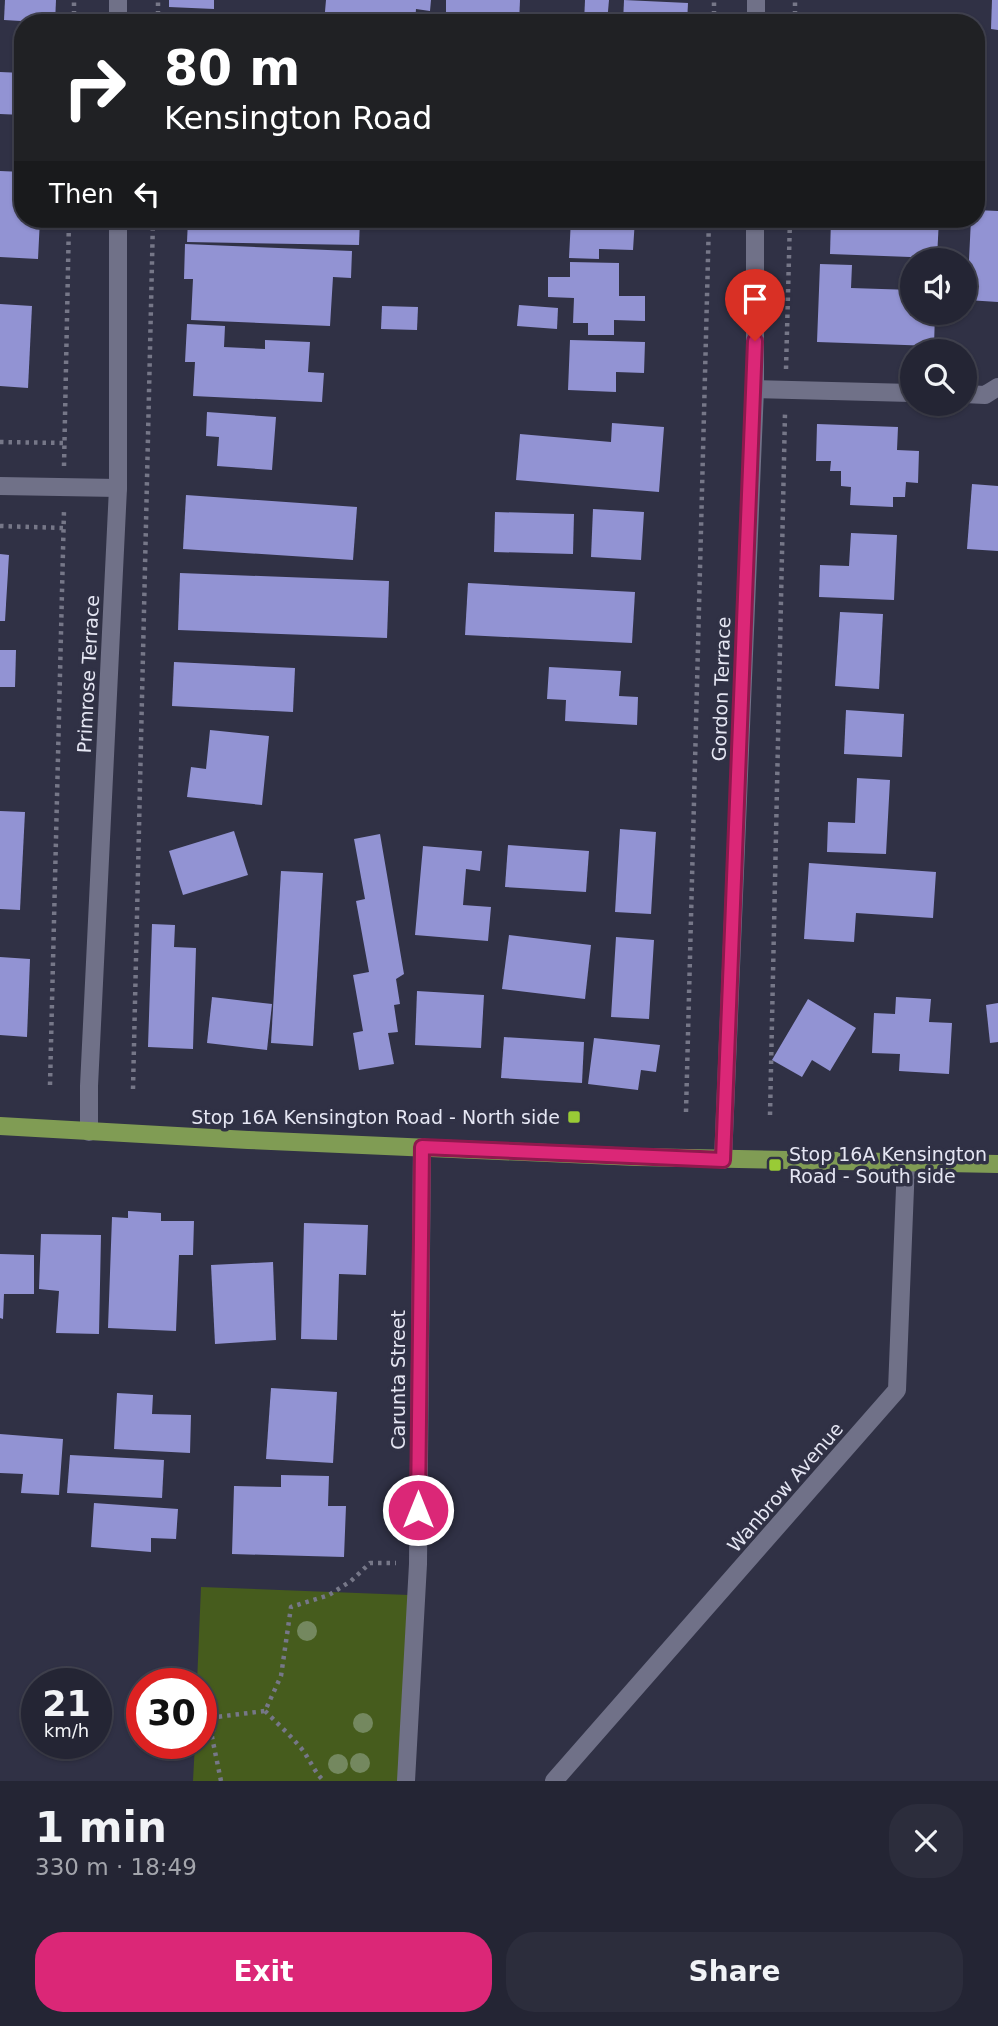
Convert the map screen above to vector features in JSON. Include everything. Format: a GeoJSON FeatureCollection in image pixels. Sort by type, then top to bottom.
{"type":"FeatureCollection","features":[{"type":"Feature","properties":{"kind":"main road"},"geometry":{"type":"LineString","coordinates":[[0,1126],[723,1160],[998,1164]]}},
{"type":"Feature","properties":{"kind":"street","name":"Primrose Terrace"},"geometry":{"type":"LineString","coordinates":[[89,1132],[118,488],[118,228]]}},
{"type":"Feature","properties":{"kind":"street","name":"Gordon Terrace"},"geometry":{"type":"LineString","coordinates":[[723,1160],[755,389],[755,228]]}},
{"type":"Feature","properties":{"kind":"street"},"geometry":{"type":"LineString","coordinates":[[977,395],[985,395],[998,387]]}},
{"type":"Feature","properties":{"kind":"street"},"geometry":{"type":"LineString","coordinates":[[755,389],[900,393]]}},
{"type":"Feature","properties":{"kind":"street"},"geometry":{"type":"LineString","coordinates":[[0,486],[118,488]]}},
{"type":"Feature","properties":{"kind":"street","name":"Carunta Street"},"geometry":{"type":"LineString","coordinates":[[406,1781],[418,1564],[422,1147]]}},
{"type":"Feature","properties":{"kind":"street","name":"Wanbrow Avenue"},"geometry":{"type":"LineString","coordinates":[[554,1781],[897,1390],[906,1163]]}},
{"type":"Feature","properties":{"kind":"path"},"geometry":{"type":"LineString","coordinates":[[0,442],[64,443],[69,228]]}},
{"type":"Feature","properties":{"kind":"path"},"geometry":{"type":"LineString","coordinates":[[133,1089],[153,228]]}},
{"type":"Feature","properties":{"kind":"path"},"geometry":{"type":"LineString","coordinates":[[686,1112],[709,228]]}},
{"type":"Feature","properties":{"kind":"path"},"geometry":{"type":"LineString","coordinates":[[770,1115],[790,228]]}},
{"type":"Feature","properties":{"kind":"path"},"geometry":{"type":"LineString","coordinates":[[0,526],[64,528],[50,1084]]}},
{"type":"Feature","properties":{"kind":"path"},"geometry":{"type":"LineString","coordinates":[[265,1711],[281,1676],[291,1607],[329,1595],[351,1581],[370,1563],[418,1564]]}},
{"type":"Feature","properties":{"kind":"path"},"geometry":{"type":"LineString","coordinates":[[222,1781],[212,1737],[216,1717],[265,1711]]}},
{"type":"Feature","properties":{"kind":"path"},"geometry":{"type":"LineString","coordinates":[[265,1711],[291,1736],[324,1781]]}},
{"type":"Feature","properties":{"kind":"green space"},"geometry":{"type":"Polygon","coordinates":[[[201,1587],[409,1595],[406,1781],[193,1781],[194,1759],[217,1759],[217,1668],[198,1668],[201,1587]]]}},
{"type":"Feature","properties":{"kind":"building"},"geometry":{"type":"Polygon","coordinates":[[[5,0],[56,0],[55,14],[14,14],[14,21],[4,20],[5,0]]]}},
{"type":"Feature","properties":{"kind":"building"},"geometry":{"type":"Polygon","coordinates":[[[169,0],[214,0],[214,9],[169,7],[169,0]]]}},
{"type":"Feature","properties":{"kind":"building"},"geometry":{"type":"Polygon","coordinates":[[[326,0],[431,0],[430,11],[416,9],[416,14],[325,14],[326,0]]]}},
{"type":"Feature","properties":{"kind":"building"},"geometry":{"type":"Polygon","coordinates":[[[446,0],[520,0],[519,14],[446,14],[446,0]]]}},
{"type":"Feature","properties":{"kind":"building"},"geometry":{"type":"Polygon","coordinates":[[[585,0],[609,0],[608,14],[584,14],[585,0]]]}},
{"type":"Feature","properties":{"kind":"building"},"geometry":{"type":"Polygon","coordinates":[[[624,0],[688,3],[687,14],[623,14],[624,0]]]}},
{"type":"Feature","properties":{"kind":"building"},"geometry":{"type":"Polygon","coordinates":[[[992,0],[998,0],[998,30],[991,29],[992,0]]]}},
{"type":"Feature","properties":{"kind":"building"},"geometry":{"type":"Polygon","coordinates":[[[0,72],[14,73],[14,115],[0,114],[0,72]]]}},
{"type":"Feature","properties":{"kind":"building"},"geometry":{"type":"Polygon","coordinates":[[[0,171],[14,172],[14,228],[40,228],[38,259],[0,257],[0,171]]]}},
{"type":"Feature","properties":{"kind":"building"},"geometry":{"type":"Polygon","coordinates":[[[985,210],[998,211],[998,302],[977,301],[977,248],[970,248],[971,228],[985,228],[985,210]]]}},
{"type":"Feature","properties":{"kind":"building"},"geometry":{"type":"Polygon","coordinates":[[[188,228],[360,228],[359,245],[187,242],[188,228]]]}},
{"type":"Feature","properties":{"kind":"building"},"geometry":{"type":"Polygon","coordinates":[[[571,228],[634,228],[633,250],[599,249],[599,259],[569,258],[571,228]]]}},
{"type":"Feature","properties":{"kind":"building"},"geometry":{"type":"Polygon","coordinates":[[[831,228],[939,228],[938,248],[900,248],[900,257],[830,254],[831,228]]]}},
{"type":"Feature","properties":{"kind":"building"},"geometry":{"type":"Polygon","coordinates":[[[185,244],[352,251],[351,278],[333,277],[330,326],[191,320],[193,279],[184,279],[185,244]]]}},
{"type":"Feature","properties":{"kind":"building"},"geometry":{"type":"Polygon","coordinates":[[[570,262],[619,263],[619,296],[645,296],[645,321],[614,320],[614,335],[588,335],[588,323],[573,323],[574,298],[548,297],[548,277],[570,277],[570,262]]]}},
{"type":"Feature","properties":{"kind":"building"},"geometry":{"type":"Polygon","coordinates":[[[820,264],[852,265],[851,288],[900,290],[900,325],[935,325],[934,339],[900,339],[900,345],[817,342],[820,264]]]}},
{"type":"Feature","properties":{"kind":"building"},"geometry":{"type":"Polygon","coordinates":[[[0,304],[32,306],[28,388],[0,386],[0,304]]]}},
{"type":"Feature","properties":{"kind":"building"},"geometry":{"type":"Polygon","coordinates":[[[519,305],[558,308],[557,329],[517,326],[519,305]]]}},
{"type":"Feature","properties":{"kind":"building"},"geometry":{"type":"Polygon","coordinates":[[[382,306],[418,307],[417,330],[381,329],[382,306]]]}},
{"type":"Feature","properties":{"kind":"building"},"geometry":{"type":"Polygon","coordinates":[[[187,324],[225,326],[224,347],[265,349],[265,340],[310,342],[308,372],[324,373],[322,402],[193,396],[195,362],[185,362],[187,324]]]}},
{"type":"Feature","properties":{"kind":"building"},"geometry":{"type":"Polygon","coordinates":[[[570,340],[645,342],[644,373],[616,372],[616,392],[568,390],[570,340]]]}},
{"type":"Feature","properties":{"kind":"building"},"geometry":{"type":"Polygon","coordinates":[[[207,412],[276,417],[272,470],[217,466],[219,437],[206,436],[207,412]]]}},
{"type":"Feature","properties":{"kind":"building"},"geometry":{"type":"Polygon","coordinates":[[[612,423],[664,427],[659,492],[516,480],[520,434],[611,442],[612,423]]]}},
{"type":"Feature","properties":{"kind":"building"},"geometry":{"type":"Polygon","coordinates":[[[817,424],[898,427],[897,450],[919,451],[918,483],[906,482],[905,497],[893,497],[893,507],[850,505],[851,487],[841,486],[841,471],[830,471],[831,461],[816,461],[817,424]]]}},
{"type":"Feature","properties":{"kind":"building"},"geometry":{"type":"Polygon","coordinates":[[[972,484],[998,486],[998,551],[967,549],[972,484]]]}},
{"type":"Feature","properties":{"kind":"building"},"geometry":{"type":"Polygon","coordinates":[[[186,495],[357,507],[353,560],[183,549],[186,495]]]}},
{"type":"Feature","properties":{"kind":"building"},"geometry":{"type":"Polygon","coordinates":[[[593,509],[644,512],[641,560],[591,557],[593,509]]]}},
{"type":"Feature","properties":{"kind":"building"},"geometry":{"type":"Polygon","coordinates":[[[495,512],[574,514],[573,554],[494,552],[495,512]]]}},
{"type":"Feature","properties":{"kind":"building"},"geometry":{"type":"Polygon","coordinates":[[[851,533],[897,535],[894,600],[819,597],[820,565],[849,566],[851,533]]]}},
{"type":"Feature","properties":{"kind":"building"},"geometry":{"type":"Polygon","coordinates":[[[0,554],[9,555],[5,621],[0,621],[0,554]]]}},
{"type":"Feature","properties":{"kind":"building"},"geometry":{"type":"Polygon","coordinates":[[[180,573],[389,581],[387,638],[178,630],[180,573]]]}},
{"type":"Feature","properties":{"kind":"building"},"geometry":{"type":"Polygon","coordinates":[[[468,583],[635,592],[632,643],[465,635],[468,583]]]}},
{"type":"Feature","properties":{"kind":"building"},"geometry":{"type":"Polygon","coordinates":[[[840,612],[883,614],[879,689],[835,686],[840,612]]]}},
{"type":"Feature","properties":{"kind":"building"},"geometry":{"type":"Polygon","coordinates":[[[0,650],[16,650],[15,687],[0,687],[0,650]]]}},
{"type":"Feature","properties":{"kind":"building"},"geometry":{"type":"Polygon","coordinates":[[[174,662],[295,668],[293,712],[172,706],[174,662]]]}},
{"type":"Feature","properties":{"kind":"building"},"geometry":{"type":"Polygon","coordinates":[[[549,667],[621,671],[619,696],[638,697],[637,725],[565,721],[566,700],[547,699],[549,667]]]}},
{"type":"Feature","properties":{"kind":"building"},"geometry":{"type":"Polygon","coordinates":[[[846,710],[904,714],[902,757],[844,754],[846,710]]]}},
{"type":"Feature","properties":{"kind":"building"},"geometry":{"type":"Polygon","coordinates":[[[210,730],[269,736],[262,805],[187,797],[191,767],[206,769],[210,730]]]}},
{"type":"Feature","properties":{"kind":"building"},"geometry":{"type":"Polygon","coordinates":[[[857,778],[890,780],[886,854],[827,852],[828,822],[855,823],[857,778]]]}},
{"type":"Feature","properties":{"kind":"building"},"geometry":{"type":"Polygon","coordinates":[[[0,811],[25,812],[20,910],[0,909],[0,811]]]}},
{"type":"Feature","properties":{"kind":"building"},"geometry":{"type":"Polygon","coordinates":[[[620,829],[656,832],[651,914],[615,912],[620,829]]]}},
{"type":"Feature","properties":{"kind":"building"},"geometry":{"type":"Polygon","coordinates":[[[234,831],[248,875],[183,895],[169,851],[234,831]]]}},
{"type":"Feature","properties":{"kind":"building"},"geometry":{"type":"Polygon","coordinates":[[[380,834],[404,974],[396,979],[400,1004],[394,1005],[398,1032],[388,1033],[394,1064],[359,1070],[353,1033],[363,1031],[353,975],[369,972],[356,901],[365,899],[354,839],[380,834]]]}},
{"type":"Feature","properties":{"kind":"building"},"geometry":{"type":"Polygon","coordinates":[[[508,845],[589,851],[586,892],[505,887],[508,845]]]}},
{"type":"Feature","properties":{"kind":"building"},"geometry":{"type":"Polygon","coordinates":[[[423,846],[482,851],[480,871],[466,869],[463,905],[491,907],[488,941],[415,935],[423,846]]]}},
{"type":"Feature","properties":{"kind":"building"},"geometry":{"type":"Polygon","coordinates":[[[809,863],[936,872],[933,918],[856,913],[854,942],[804,939],[809,863]]]}},
{"type":"Feature","properties":{"kind":"building"},"geometry":{"type":"Polygon","coordinates":[[[281,871],[323,873],[313,1046],[271,1043],[281,871]]]}},
{"type":"Feature","properties":{"kind":"building"},"geometry":{"type":"Polygon","coordinates":[[[152,924],[175,925],[174,947],[196,948],[193,1049],[148,1047],[152,924]]]}},
{"type":"Feature","properties":{"kind":"building"},"geometry":{"type":"Polygon","coordinates":[[[509,935],[591,945],[585,999],[502,989],[509,935]]]}},
{"type":"Feature","properties":{"kind":"building"},"geometry":{"type":"Polygon","coordinates":[[[616,937],[654,940],[649,1019],[611,1017],[616,937]]]}},
{"type":"Feature","properties":{"kind":"building"},"geometry":{"type":"Polygon","coordinates":[[[0,957],[30,959],[27,1037],[0,1035],[0,957]]]}},
{"type":"Feature","properties":{"kind":"building"},"geometry":{"type":"Polygon","coordinates":[[[417,991],[484,995],[481,1048],[415,1045],[417,991]]]}},
{"type":"Feature","properties":{"kind":"building"},"geometry":{"type":"Polygon","coordinates":[[[212,997],[272,1004],[267,1050],[207,1043],[212,997]]]}},
{"type":"Feature","properties":{"kind":"building"},"geometry":{"type":"Polygon","coordinates":[[[896,997],[931,999],[929,1022],[952,1023],[949,1074],[899,1071],[900,1054],[872,1053],[874,1013],[895,1014],[896,997]]]}},
{"type":"Feature","properties":{"kind":"building"},"geometry":{"type":"Polygon","coordinates":[[[808,999],[856,1028],[830,1071],[812,1060],[802,1077],[772,1060],[808,999]]]}},
{"type":"Feature","properties":{"kind":"building"},"geometry":{"type":"Polygon","coordinates":[[[998,1003],[998,1042],[990,1043],[986,1005],[998,1003]]]}},
{"type":"Feature","properties":{"kind":"building"},"geometry":{"type":"Polygon","coordinates":[[[504,1037],[584,1042],[582,1083],[501,1078],[504,1037]]]}},
{"type":"Feature","properties":{"kind":"building"},"geometry":{"type":"Polygon","coordinates":[[[594,1038],[660,1045],[656,1072],[641,1070],[638,1090],[588,1084],[594,1038]]]}},
{"type":"Feature","properties":{"kind":"building"},"geometry":{"type":"Polygon","coordinates":[[[128,1211],[161,1213],[161,1221],[194,1221],[193,1255],[179,1255],[176,1331],[108,1328],[112,1217],[128,1218],[128,1211]]]}},
{"type":"Feature","properties":{"kind":"building"},"geometry":{"type":"Polygon","coordinates":[[[304,1223],[368,1225],[366,1275],[339,1274],[337,1340],[301,1339],[304,1223]]]}},
{"type":"Feature","properties":{"kind":"building"},"geometry":{"type":"Polygon","coordinates":[[[41,1234],[101,1235],[99,1334],[56,1333],[59,1291],[39,1289],[41,1234]]]}},
{"type":"Feature","properties":{"kind":"building"},"geometry":{"type":"Polygon","coordinates":[[[0,1254],[34,1255],[34,1294],[4,1294],[3,1319],[0,1318],[0,1254]]]}},
{"type":"Feature","properties":{"kind":"building"},"geometry":{"type":"Polygon","coordinates":[[[273,1262],[276,1340],[215,1344],[211,1265],[273,1262]]]}},
{"type":"Feature","properties":{"kind":"building"},"geometry":{"type":"Polygon","coordinates":[[[271,1388],[337,1392],[333,1463],[266,1459],[271,1388]]]}},
{"type":"Feature","properties":{"kind":"building"},"geometry":{"type":"Polygon","coordinates":[[[117,1393],[153,1395],[152,1414],[191,1415],[190,1453],[114,1449],[117,1393]]]}},
{"type":"Feature","properties":{"kind":"building"},"geometry":{"type":"Polygon","coordinates":[[[0,1434],[63,1439],[59,1495],[21,1493],[23,1474],[0,1473],[0,1434]]]}},
{"type":"Feature","properties":{"kind":"building"},"geometry":{"type":"Polygon","coordinates":[[[70,1455],[164,1460],[162,1498],[67,1493],[70,1455]]]}},
{"type":"Feature","properties":{"kind":"building"},"geometry":{"type":"Polygon","coordinates":[[[281,1475],[329,1476],[328,1506],[346,1506],[344,1557],[232,1554],[234,1486],[281,1487],[281,1475]]]}},
{"type":"Feature","properties":{"kind":"building"},"geometry":{"type":"Polygon","coordinates":[[[94,1503],[178,1509],[176,1539],[151,1538],[151,1552],[91,1547],[94,1503]]]}},
{"type":"Feature","properties":{"kind":"place","name":"Stop 16A Kensington Road - North side"},"geometry":{"type":"Point","coordinates":[574,1117]}},
{"type":"Feature","properties":{"kind":"place","name":"Stop 16A Kensington Road - South side"},"geometry":{"type":"Point","coordinates":[775,1165]}},
{"type":"Feature","properties":{"kind":"route"},"geometry":{"type":"LineString","coordinates":[[418,1510],[422,1147],[723,1160],[755,341]]}}]}
